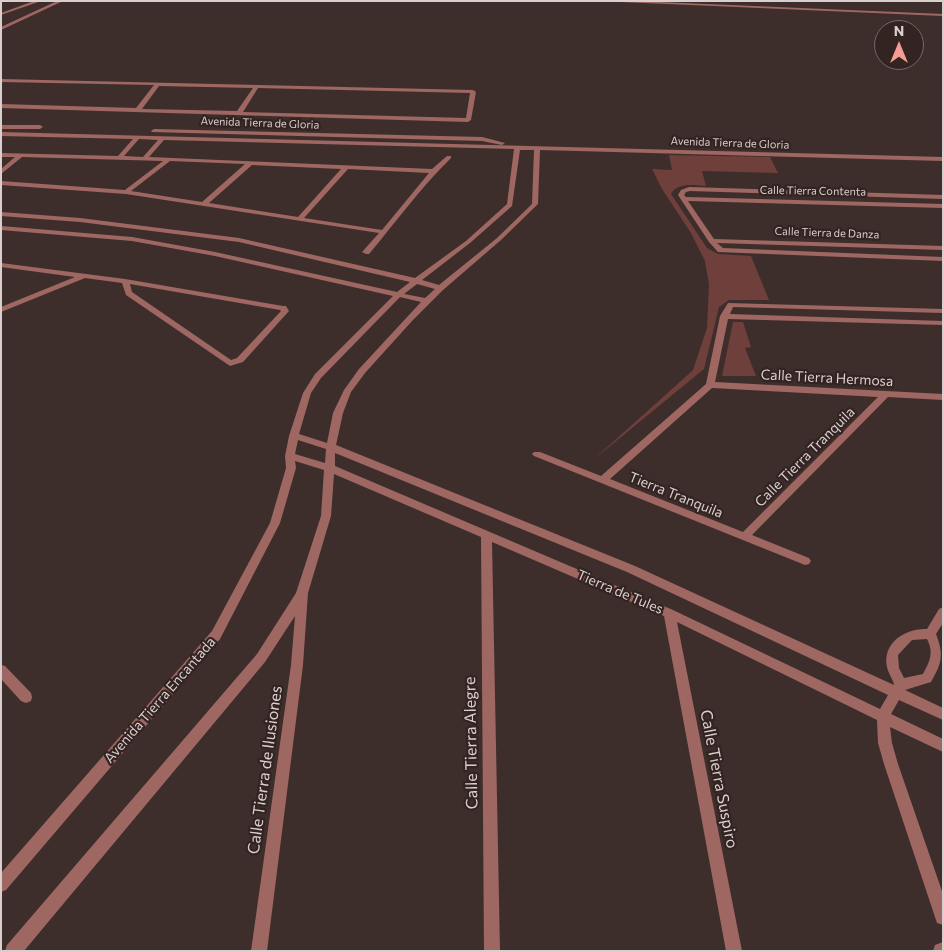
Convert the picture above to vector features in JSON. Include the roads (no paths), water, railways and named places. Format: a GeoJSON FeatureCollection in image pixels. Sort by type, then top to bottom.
{"type":"FeatureCollection","features":[{"type":"Feature","properties":{"kind":"street"},"geometry":{"type":"LineString","coordinates":[[1,14],[39,1]]}},
{"type":"Feature","properties":{"kind":"street"},"geometry":{"type":"LineString","coordinates":[[1,29],[61,1]]}},
{"type":"Feature","properties":{"kind":"street"},"geometry":{"type":"LineString","coordinates":[[600,1],[943,16]]}},
{"type":"Feature","properties":{"kind":"street"},"geometry":{"type":"LineString","coordinates":[[872,6],[943,10]]}},
{"type":"Feature","properties":{"kind":"street"},"geometry":{"type":"LineString","coordinates":[[1,80],[473,92],[468,120],[1,106]]}},
{"type":"Feature","properties":{"kind":"street"},"geometry":{"type":"LineString","coordinates":[[138,110],[158,84]]}},
{"type":"Feature","properties":{"kind":"street"},"geometry":{"type":"LineString","coordinates":[[239,113],[256,87]]}},
{"type":"Feature","properties":{"kind":"street"},"geometry":{"type":"LineString","coordinates":[[1,127],[51,128]]}},
{"type":"Feature","properties":{"kind":"street","name":"Avenida Tierra de Gloria"},"geometry":{"type":"LineString","coordinates":[[147,130],[482,139],[517,147]]}},
{"type":"Feature","properties":{"kind":"street","name":"Avenida Tierra de Gloria"},"geometry":{"type":"LineString","coordinates":[[1,134],[943,159]]}},
{"type":"Feature","properties":{"kind":"street"},"geometry":{"type":"LineString","coordinates":[[119,158],[138,137]]}},
{"type":"Feature","properties":{"kind":"street"},"geometry":{"type":"LineString","coordinates":[[145,158],[163,138]]}},
{"type":"Feature","properties":{"kind":"street","name":"Avenida Tierra Encantada"},"geometry":{"type":"LineString","coordinates":[[1,885],[216,635],[275,524],[291,468],[290,456],[294,436],[307,393],[318,376],[399,294],[468,242],[510,205],[517,147]]}},
{"type":"Feature","properties":{"kind":"street"},"geometry":{"type":"LineString","coordinates":[[13,951],[261,658],[302,594],[326,516],[331,447],[338,413],[347,392],[362,371],[440,288],[499,239],[535,204],[537,147]]}},
{"type":"Feature","properties":{"kind":"street"},"geometry":{"type":"LineString","coordinates":[[1,155],[145,158],[434,171]]}},
{"type":"Feature","properties":{"kind":"street"},"geometry":{"type":"LineString","coordinates":[[1,172],[20,156]]}},
{"type":"Feature","properties":{"kind":"street"},"geometry":{"type":"LineString","coordinates":[[366,252],[434,171],[449,157]]}},
{"type":"Feature","properties":{"kind":"street"},"geometry":{"type":"LineString","coordinates":[[126,192],[169,159]]}},
{"type":"Feature","properties":{"kind":"street"},"geometry":{"type":"LineString","coordinates":[[204,204],[250,163]]}},
{"type":"Feature","properties":{"kind":"street"},"geometry":{"type":"LineString","coordinates":[[300,218],[346,167]]}},
{"type":"Feature","properties":{"kind":"street"},"geometry":{"type":"LineString","coordinates":[[1,183],[126,192],[384,232]]}},
{"type":"Feature","properties":{"kind":"street","name":"Calle Tierra Contenta"},"geometry":{"type":"LineString","coordinates":[[943,197],[688,189],[683,191],[681,195],[683,199],[943,206]]}},
{"type":"Feature","properties":{"kind":"street"},"geometry":{"type":"LineString","coordinates":[[683,199],[711,241]]}},
{"type":"Feature","properties":{"kind":"street"},"geometry":{"type":"LineString","coordinates":[[1,214],[80,220],[239,240],[416,280],[440,288]]}},
{"type":"Feature","properties":{"kind":"street"},"geometry":{"type":"LineString","coordinates":[[1,228],[132,239],[215,254],[427,301]]}},
{"type":"Feature","properties":{"kind":"street","name":"Calle Tierra de Danza"},"geometry":{"type":"LineString","coordinates":[[711,241],[943,248]]}},
{"type":"Feature","properties":{"kind":"street","name":"Calle Tierra de Danza"},"geometry":{"type":"LineString","coordinates":[[711,241],[721,250],[943,259]]}},
{"type":"Feature","properties":{"kind":"street"},"geometry":{"type":"LineString","coordinates":[[1,265],[125,281],[283,308],[285,311],[240,360],[230,363],[128,294],[125,281]]}},
{"type":"Feature","properties":{"kind":"street"},"geometry":{"type":"LineString","coordinates":[[1,310],[84,276]]}},
{"type":"Feature","properties":{"kind":"street"},"geometry":{"type":"LineString","coordinates":[[603,480],[710,385],[715,372],[724,316],[728,308],[737,304],[943,311]]}},
{"type":"Feature","properties":{"kind":"street"},"geometry":{"type":"LineString","coordinates":[[724,316],[943,323]]}},
{"type":"Feature","properties":{"kind":"street","name":"Calle Tierra Hermosa"},"geometry":{"type":"LineString","coordinates":[[710,385],[943,397]]}},
{"type":"Feature","properties":{"kind":"street","name":"Calle Tierra Tranquila"},"geometry":{"type":"LineString","coordinates":[[744,537],[885,395]]}},
{"type":"Feature","properties":{"kind":"street","name":"Tierra de Tules"},"geometry":{"type":"LineString","coordinates":[[294,436],[331,447],[631,569],[899,688],[943,714]]}},
{"type":"Feature","properties":{"kind":"street","name":"Tierra Tranquila"},"geometry":{"type":"LineString","coordinates":[[537,454],[805,562]]}},
{"type":"Feature","properties":{"kind":"street","name":"Tierra de Tules"},"geometry":{"type":"LineString","coordinates":[[290,456],[329,468],[669,613],[943,746]]}},
{"type":"Feature","properties":{"kind":"street","name":"Calle Tierra Alegre"},"geometry":{"type":"LineString","coordinates":[[486,535],[492,951]]}},
{"type":"Feature","properties":{"kind":"street","name":"Calle Tierra de Ilusiones"},"geometry":{"type":"LineString","coordinates":[[259,951],[297,665],[302,594]]}},
{"type":"Feature","properties":{"kind":"street"},"geometry":{"type":"LineString","coordinates":[[930,634],[943,612]]}},
{"type":"Feature","properties":{"kind":"street","name":"Calle Tierra Suspiro"},"geometry":{"type":"LineString","coordinates":[[669,613],[734,951]]}},
{"type":"Feature","properties":{"kind":"street"},"geometry":{"type":"LineString","coordinates":[[899,688],[893,668],[892,654],[904,638],[914,634],[930,634]]}},
{"type":"Feature","properties":{"kind":"street"},"geometry":{"type":"LineString","coordinates":[[930,634],[938,648],[937,659],[927,678],[899,688],[883,716],[891,764],[943,917]]}},
{"type":"Feature","properties":{"kind":"street"},"geometry":{"type":"LineString","coordinates":[[1,670],[26,697]]}}]}
